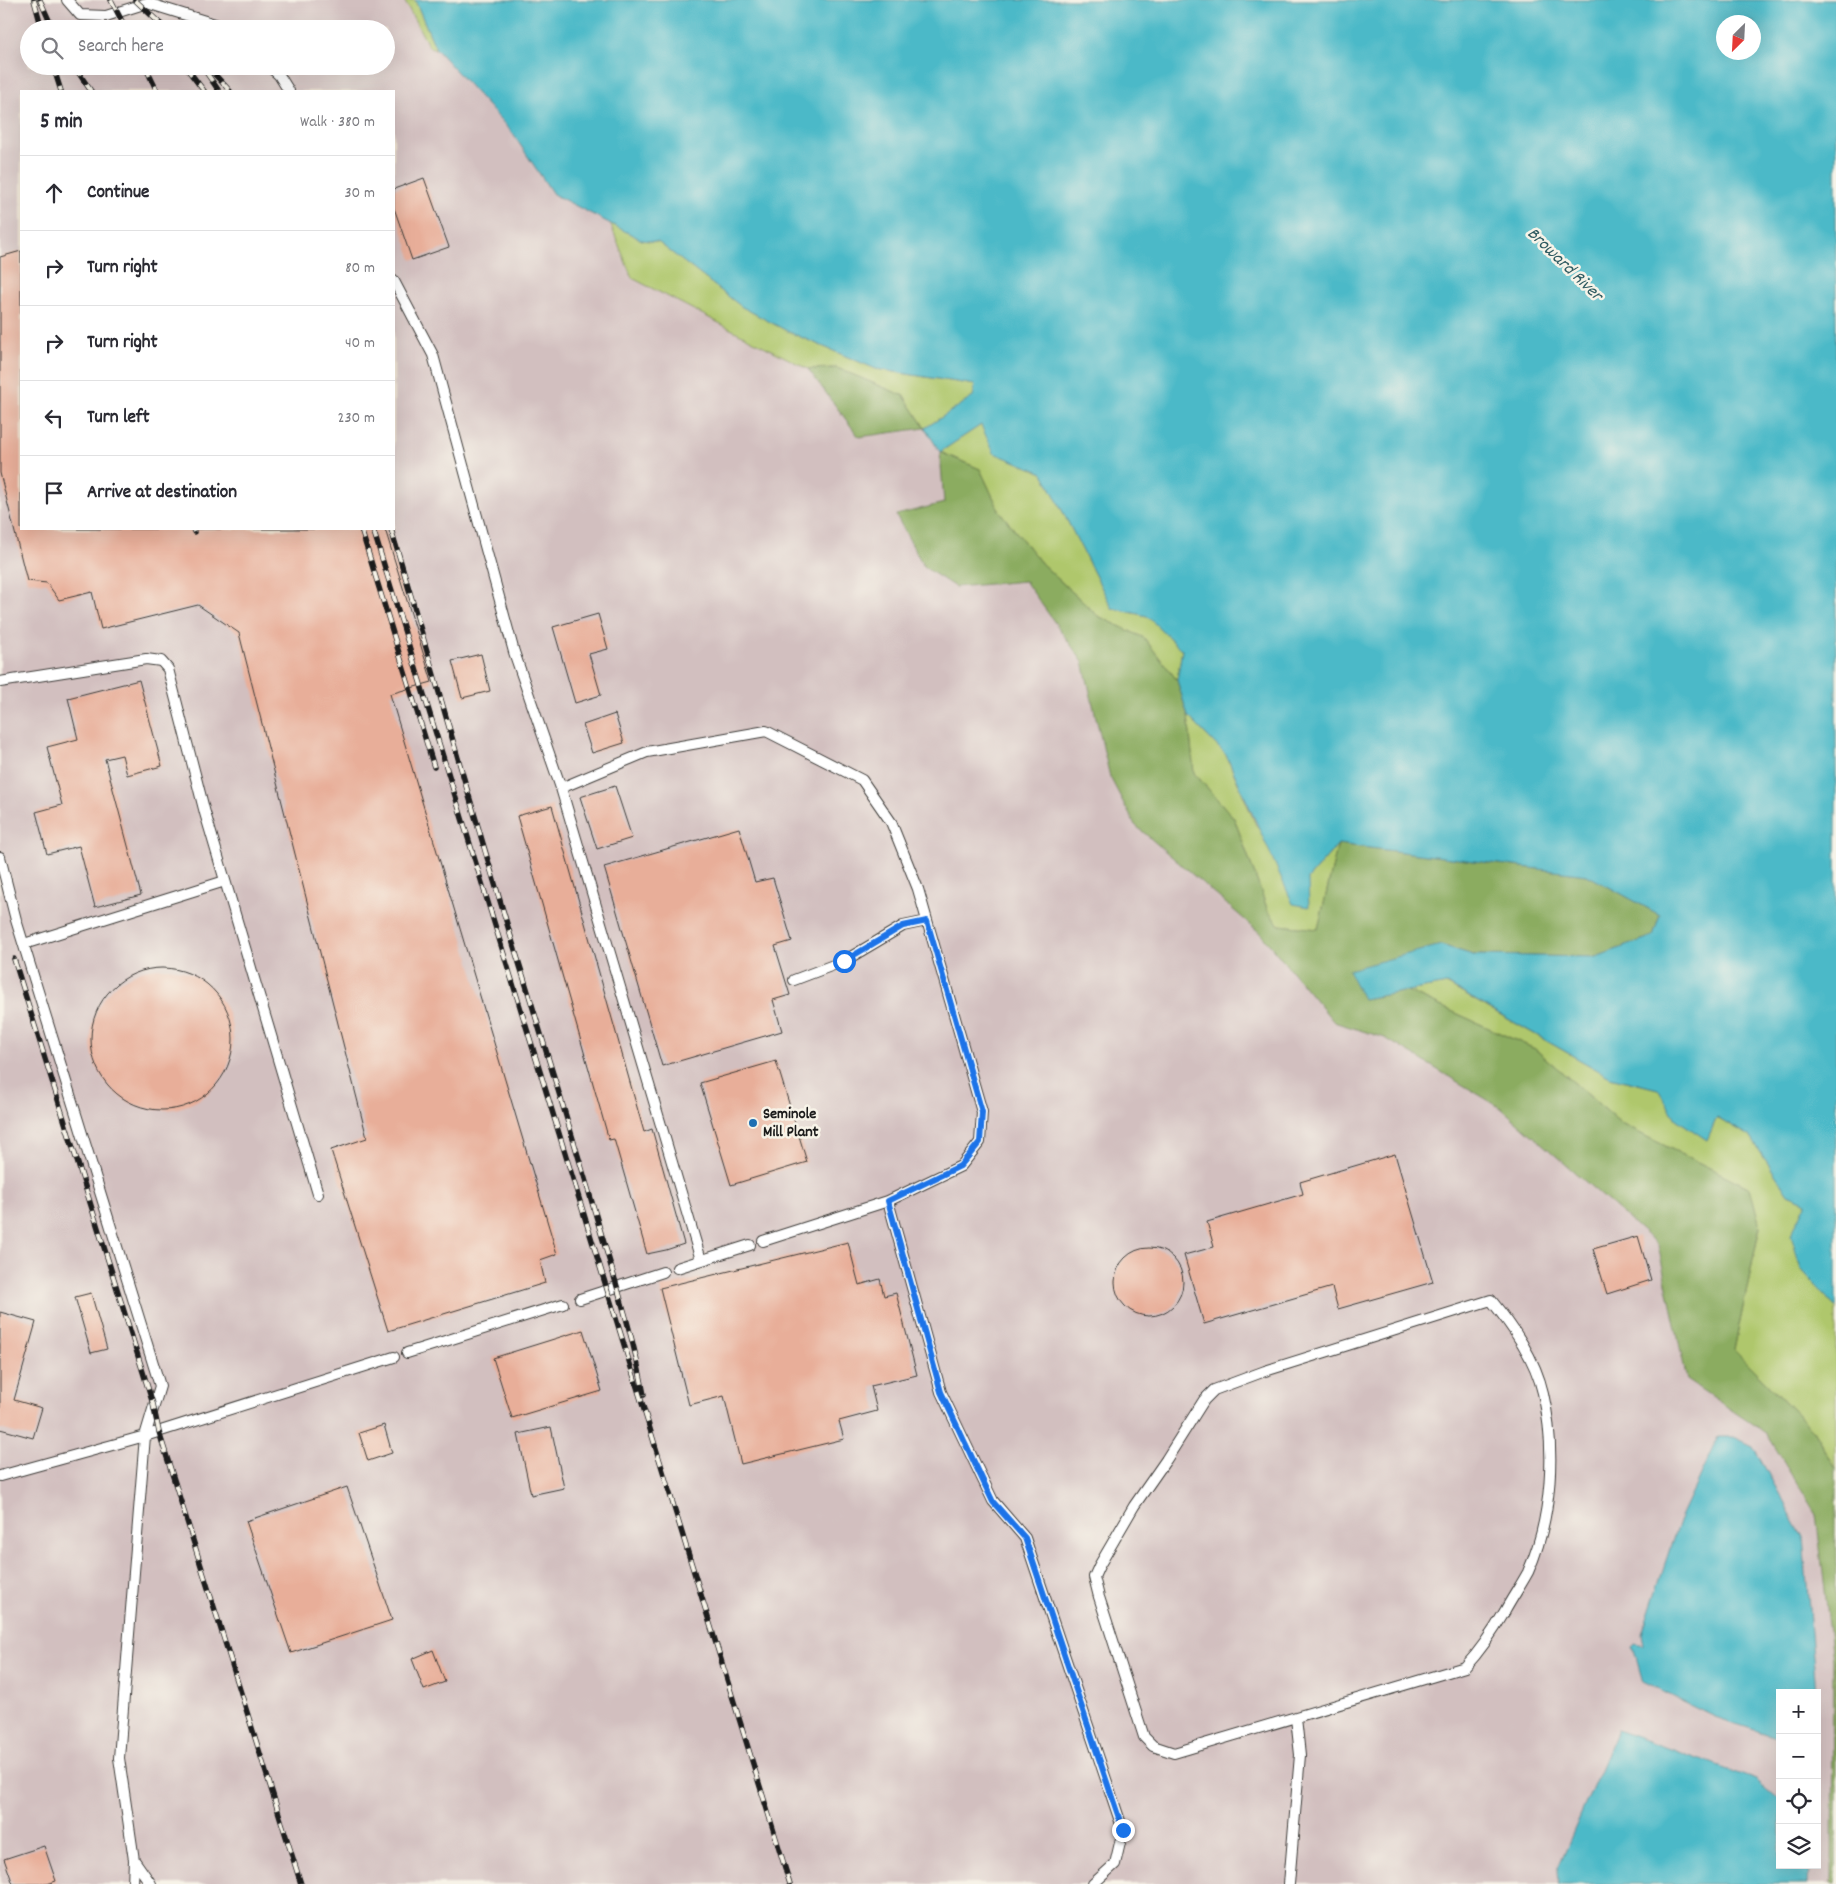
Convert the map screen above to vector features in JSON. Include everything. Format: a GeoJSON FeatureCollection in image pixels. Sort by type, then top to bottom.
{"type":"FeatureCollection","features":[{"type":"Feature","properties":{"kind":"lane"},"geometry":{"type":"LineString","coordinates":[[67,0],[80,15],[106,16],[148,3],[202,20]]}},
{"type":"Feature","properties":{"kind":"lane"},"geometry":{"type":"LineString","coordinates":[[279,75],[288,90]]}},
{"type":"Feature","properties":{"kind":"lane"},"geometry":{"type":"LineString","coordinates":[[395,283],[433,355],[514,652],[560,788],[701,1260]]}},
{"type":"Feature","properties":{"kind":"lane"},"geometry":{"type":"LineString","coordinates":[[0,682],[146,659],[161,661],[168,669],[205,813],[318,1194]]}},
{"type":"Feature","properties":{"kind":"lane"},"geometry":{"type":"LineString","coordinates":[[560,788],[647,752],[766,731],[862,780],[891,822],[918,889],[982,1112],[980,1142],[960,1166],[888,1201],[763,1241]]}},
{"type":"Feature","properties":{"kind":"lane"},"geometry":{"type":"LineString","coordinates":[[0,858],[24,944],[160,1386],[153,1404],[145,1436],[118,1758],[134,1860],[133,1884]]}},
{"type":"Feature","properties":{"kind":"lane"},"geometry":{"type":"LineString","coordinates":[[24,944],[225,881]]}},
{"type":"Feature","properties":{"kind":"lane"},"geometry":{"type":"LineString","coordinates":[[794,980],[844,961],[903,926],[927,921]]}},
{"type":"Feature","properties":{"kind":"lane"},"geometry":{"type":"LineString","coordinates":[[888,1201],[941,1392],[993,1502],[1025,1538],[1123,1830],[1115,1864],[1093,1884]]}},
{"type":"Feature","properties":{"kind":"lane"},"geometry":{"type":"LineString","coordinates":[[677,1268],[750,1245]]}},
{"type":"Feature","properties":{"kind":"lane"},"geometry":{"type":"LineString","coordinates":[[580,1299],[662,1272]]}},
{"type":"Feature","properties":{"kind":"lane"},"geometry":{"type":"LineString","coordinates":[[1492,1300],[1510,1323],[1530,1358],[1543,1392],[1550,1480],[1541,1534],[1528,1572],[1483,1648],[1465,1667],[1296,1718],[1174,1753],[1152,1746],[1144,1737],[1099,1597],[1094,1577],[1098,1566],[1204,1400],[1214,1390],[1265,1371],[1492,1300]]}},
{"type":"Feature","properties":{"kind":"lane"},"geometry":{"type":"LineString","coordinates":[[407,1353],[563,1304]]}},
{"type":"Feature","properties":{"kind":"lane"},"geometry":{"type":"LineString","coordinates":[[0,1476],[145,1436],[394,1357]]}},
{"type":"Feature","properties":{"kind":"lane"},"geometry":{"type":"LineString","coordinates":[[1289,1884],[1300,1755],[1296,1718]]}},
{"type":"Feature","properties":{"kind":"lane"},"geometry":{"type":"LineString","coordinates":[[134,1860],[150,1884]]}},
{"type":"Feature","properties":{"kind":"shaded area"},"geometry":{"type":"Polygon","coordinates":[[[0,0],[404,0],[429,47],[436,49],[511,131],[553,194],[610,223],[632,278],[808,369],[859,437],[925,428],[940,452],[944,503],[896,514],[955,587],[1025,581],[1083,662],[1110,777],[1135,825],[1259,932],[1334,1022],[1385,1038],[1501,1108],[1658,1245],[1687,1380],[1767,1434],[1816,1514],[1833,1659],[1832,1884],[0,1884],[0,0]]]}},
{"type":"Feature","properties":{"kind":"green space"},"geometry":{"type":"Polygon","coordinates":[[[404,0],[415,0],[436,49],[429,47],[404,0]]]}},
{"type":"Feature","properties":{"kind":"green space"},"geometry":{"type":"Polygon","coordinates":[[[610,223],[642,240],[658,242],[742,307],[789,332],[876,369],[975,385],[974,397],[925,428],[904,396],[837,368],[808,369],[632,278],[610,223]]]}},
{"type":"Feature","properties":{"kind":"green space"},"geometry":{"type":"Polygon","coordinates":[[[837,368],[904,396],[925,428],[859,437],[808,369],[837,368]]]}},
{"type":"Feature","properties":{"kind":"green space"},"geometry":{"type":"Polygon","coordinates":[[[981,425],[995,453],[1043,473],[1112,608],[1147,616],[1182,650],[1177,680],[1144,638],[1098,616],[1042,564],[1000,512],[980,469],[940,452],[981,425]]]}},
{"type":"Feature","properties":{"kind":"green space"},"geometry":{"type":"Polygon","coordinates":[[[940,452],[980,469],[1000,512],[1042,564],[1098,616],[1144,638],[1177,680],[1188,716],[1194,773],[1234,818],[1268,911],[1279,925],[1318,929],[1338,844],[1587,875],[1660,915],[1653,936],[1596,957],[1473,955],[1441,945],[1363,999],[1407,991],[1535,1049],[1623,1125],[1750,1188],[1760,1226],[1734,1350],[1813,1430],[1836,1469],[1836,1884],[1832,1884],[1833,1659],[1816,1514],[1767,1434],[1687,1380],[1658,1245],[1501,1108],[1385,1038],[1334,1022],[1259,932],[1135,825],[1110,777],[1083,662],[1025,581],[955,587],[924,567],[896,515],[944,503],[940,452]]]}},
{"type":"Feature","properties":{"kind":"green space"},"geometry":{"type":"Polygon","coordinates":[[[1188,716],[1226,755],[1256,825],[1308,879],[1338,844],[1318,929],[1279,925],[1268,911],[1234,818],[1194,773],[1188,716]]]}},
{"type":"Feature","properties":{"kind":"green space"},"geometry":{"type":"Polygon","coordinates":[[[1446,984],[1610,1077],[1658,1089],[1676,1119],[1707,1140],[1717,1117],[1750,1136],[1788,1194],[1807,1202],[1801,1269],[1836,1308],[1836,1469],[1813,1430],[1734,1350],[1760,1227],[1750,1188],[1623,1125],[1535,1049],[1407,991],[1446,984]]]}},
{"type":"Feature","properties":{"kind":"water","name":"Broward River"},"geometry":{"type":"Polygon","coordinates":[[[415,0],[1836,0],[1836,1308],[1801,1269],[1791,1235],[1807,1202],[1788,1194],[1750,1136],[1717,1117],[1707,1140],[1676,1119],[1658,1089],[1610,1077],[1447,984],[1363,999],[1348,970],[1441,945],[1473,955],[1596,957],[1653,936],[1660,915],[1587,875],[1338,844],[1308,879],[1309,907],[1293,904],[1226,755],[1188,716],[1177,680],[1182,650],[1147,616],[1112,608],[1043,473],[994,453],[981,425],[940,452],[925,428],[973,397],[975,385],[876,369],[789,332],[742,307],[658,242],[642,240],[553,194],[511,131],[436,49],[415,0]]]}},
{"type":"Feature","properties":{"kind":"water"},"geometry":{"type":"Polygon","coordinates":[[[1718,1437],[1734,1437],[1753,1446],[1803,1537],[1816,1689],[1776,1689],[1776,1737],[1715,1717],[1643,1682],[1633,1647],[1636,1644],[1644,1646],[1642,1633],[1679,1521],[1718,1437]]]}},
{"type":"Feature","properties":{"kind":"water"},"geometry":{"type":"Polygon","coordinates":[[[1617,1730],[1756,1780],[1776,1797],[1776,1869],[1810,1869],[1809,1884],[1558,1884],[1557,1870],[1617,1730]]]}},
{"type":"Feature","properties":{"kind":"building"},"geometry":{"type":"Polygon","coordinates":[[[424,178],[449,247],[412,260],[395,211],[395,189],[424,178]]]}},
{"type":"Feature","properties":{"kind":"building"},"geometry":{"type":"Polygon","coordinates":[[[20,251],[20,530],[385,530],[432,682],[390,694],[557,1254],[540,1260],[545,1283],[388,1331],[331,1150],[367,1138],[239,633],[198,605],[101,629],[92,592],[59,600],[47,583],[27,581],[0,473],[0,257],[20,251]]]}},
{"type":"Feature","properties":{"kind":"building"},"geometry":{"type":"Polygon","coordinates":[[[598,614],[608,649],[589,654],[601,695],[575,703],[553,627],[598,614]]]}},
{"type":"Feature","properties":{"kind":"building"},"geometry":{"type":"Polygon","coordinates":[[[481,654],[490,691],[462,698],[452,661],[481,654]]]}},
{"type":"Feature","properties":{"kind":"building"},"geometry":{"type":"Polygon","coordinates":[[[139,680],[162,766],[127,775],[122,755],[105,759],[141,895],[95,907],[79,846],[47,854],[36,812],[62,805],[47,747],[78,739],[68,698],[139,680]]]}},
{"type":"Feature","properties":{"kind":"building"},"geometry":{"type":"Polygon","coordinates":[[[615,714],[624,743],[592,753],[583,725],[615,714]]]}},
{"type":"Feature","properties":{"kind":"building"},"geometry":{"type":"Polygon","coordinates":[[[615,786],[632,838],[597,849],[580,797],[615,786]]]}},
{"type":"Feature","properties":{"kind":"building"},"geometry":{"type":"Polygon","coordinates":[[[552,806],[644,1132],[652,1129],[684,1244],[666,1250],[647,1254],[614,1139],[609,1140],[517,816],[552,806]]]}},
{"type":"Feature","properties":{"kind":"building"},"geometry":{"type":"Polygon","coordinates":[[[739,828],[755,882],[773,878],[792,941],[775,946],[790,995],[773,1000],[782,1031],[662,1066],[604,867],[739,828]]]}},
{"type":"Feature","properties":{"kind":"building"},"geometry":{"type":"Polygon","coordinates":[[[162,968],[189,974],[201,980],[212,989],[221,1000],[227,1012],[233,1039],[227,1066],[221,1078],[212,1089],[201,1098],[189,1104],[162,1110],[135,1104],[123,1098],[112,1089],[103,1078],[97,1066],[91,1039],[97,1012],[103,1000],[112,989],[123,980],[135,974],[162,968]]]}},
{"type":"Feature","properties":{"kind":"building","name":"Seminole Mill Plant"},"geometry":{"type":"Polygon","coordinates":[[[776,1061],[807,1162],[731,1185],[700,1083],[776,1061]]]}},
{"type":"Feature","properties":{"kind":"building"},"geometry":{"type":"Polygon","coordinates":[[[1395,1154],[1433,1282],[1338,1309],[1332,1287],[1204,1324],[1184,1255],[1214,1247],[1207,1222],[1303,1194],[1300,1182],[1395,1154]]]}},
{"type":"Feature","properties":{"kind":"building"},"geometry":{"type":"Polygon","coordinates":[[[1638,1236],[1651,1280],[1607,1294],[1593,1249],[1638,1236]]]}},
{"type":"Feature","properties":{"kind":"building"},"geometry":{"type":"Polygon","coordinates":[[[848,1242],[859,1285],[880,1279],[884,1296],[896,1293],[917,1375],[871,1386],[877,1411],[839,1421],[844,1439],[741,1464],[724,1396],[689,1405],[660,1288],[848,1242]]]}},
{"type":"Feature","properties":{"kind":"building"},"geometry":{"type":"Polygon","coordinates":[[[1149,1248],[1162,1251],[1173,1258],[1180,1269],[1183,1282],[1180,1295],[1173,1306],[1162,1313],[1149,1316],[1136,1313],[1125,1306],[1118,1295],[1115,1282],[1118,1269],[1125,1258],[1136,1251],[1149,1248]]]}},
{"type":"Feature","properties":{"kind":"building"},"geometry":{"type":"Polygon","coordinates":[[[91,1293],[107,1349],[91,1353],[75,1297],[91,1293]]]}},
{"type":"Feature","properties":{"kind":"building"},"geometry":{"type":"Polygon","coordinates":[[[0,1312],[36,1322],[14,1400],[42,1408],[33,1438],[0,1429],[0,1312]]]}},
{"type":"Feature","properties":{"kind":"building"},"geometry":{"type":"Polygon","coordinates":[[[583,1330],[602,1391],[512,1418],[493,1358],[583,1330]]]}},
{"type":"Feature","properties":{"kind":"building"},"geometry":{"type":"Polygon","coordinates":[[[384,1425],[392,1453],[368,1461],[359,1433],[384,1425]]]}},
{"type":"Feature","properties":{"kind":"building"},"geometry":{"type":"Polygon","coordinates":[[[551,1427],[564,1488],[531,1495],[518,1434],[551,1427]]]}},
{"type":"Feature","properties":{"kind":"building"},"geometry":{"type":"Polygon","coordinates":[[[347,1487],[392,1620],[291,1653],[246,1521],[347,1487]]]}},
{"type":"Feature","properties":{"kind":"building"},"geometry":{"type":"Polygon","coordinates":[[[433,1650],[445,1682],[424,1690],[412,1659],[433,1650]]]}},
{"type":"Feature","properties":{"kind":"building"},"geometry":{"type":"Polygon","coordinates":[[[44,1846],[56,1881],[47,1884],[13,1884],[4,1859],[44,1846]]]}},
{"type":"Feature","properties":{"kind":"railway"},"geometry":{"type":"LineString","coordinates":[[34,0],[40,20]]}},
{"type":"Feature","properties":{"kind":"railway"},"geometry":{"type":"LineString","coordinates":[[40,0],[49,20]]}},
{"type":"Feature","properties":{"kind":"railway"},"geometry":{"type":"LineString","coordinates":[[111,0],[121,20]]}},
{"type":"Feature","properties":{"kind":"railway"},"geometry":{"type":"LineString","coordinates":[[135,0],[156,20]]}},
{"type":"Feature","properties":{"kind":"railway"},"geometry":{"type":"LineString","coordinates":[[56,75],[61,90]]}},
{"type":"Feature","properties":{"kind":"railway"},"geometry":{"type":"LineString","coordinates":[[80,75],[90,90]]}},
{"type":"Feature","properties":{"kind":"railway"},"geometry":{"type":"LineString","coordinates":[[149,75],[157,90]]}},
{"type":"Feature","properties":{"kind":"railway"},"geometry":{"type":"LineString","coordinates":[[192,75],[203,90]]}},
{"type":"Feature","properties":{"kind":"railway"},"geometry":{"type":"LineString","coordinates":[[208,75],[218,90]]}},
{"type":"Feature","properties":{"kind":"railway"},"geometry":{"type":"LineString","coordinates":[[215,75],[229,90]]}},
{"type":"Feature","properties":{"kind":"railway"},"geometry":{"type":"LineString","coordinates":[[361,530],[434,767]]}},
{"type":"Feature","properties":{"kind":"railway"},"geometry":{"type":"LineString","coordinates":[[373,530],[790,1884]]}},
{"type":"Feature","properties":{"kind":"railway"},"geometry":{"type":"LineString","coordinates":[[391,530],[491,871],[619,1293],[644,1395]]}},
{"type":"Feature","properties":{"kind":"railway"},"geometry":{"type":"LineString","coordinates":[[14,959],[153,1404],[159,1432],[301,1884]]}},
{"type":"Feature","properties":{"kind":"place","name":"Seminole Mill Plant"},"geometry":{"type":"Point","coordinates":[753,1123]}},
{"type":"Feature","properties":{"kind":"route"},"geometry":{"type":"LineString","coordinates":[[844,961],[903,926],[927,921],[982,1112],[980,1142],[960,1166],[888,1201],[941,1392],[993,1502],[1025,1538],[1123,1830]]}}]}
